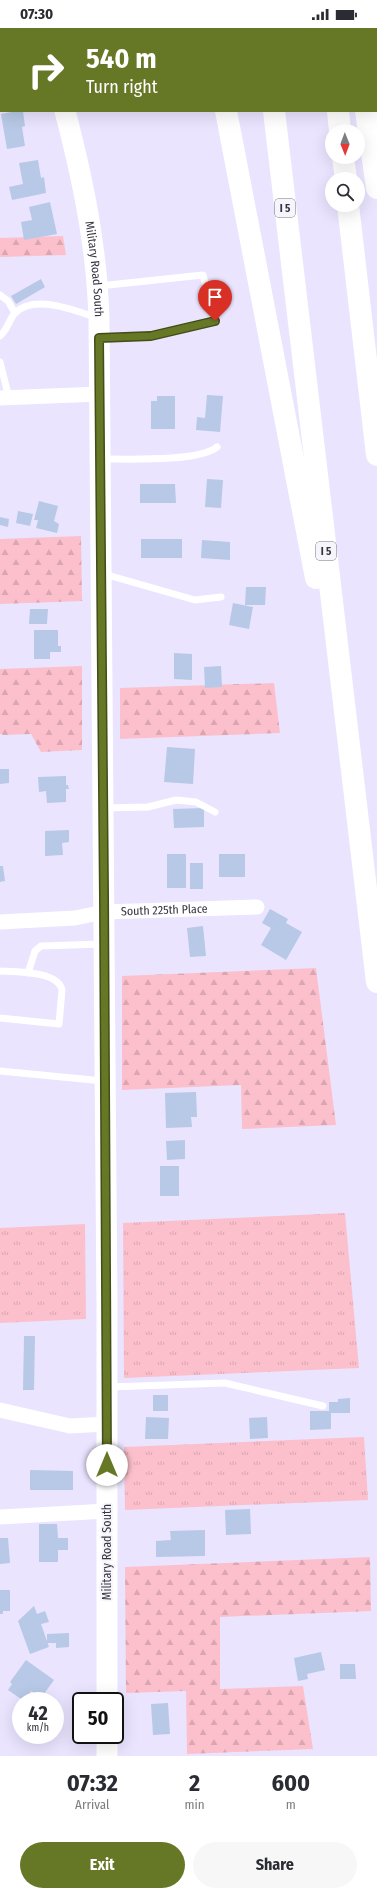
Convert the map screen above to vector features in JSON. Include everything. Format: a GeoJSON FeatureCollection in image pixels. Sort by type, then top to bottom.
{"type":"FeatureCollection","features":[{"type":"Feature","properties":{"kind":"highway"},"geometry":{"type":"LineString","coordinates":[[226,112],[353,774]]}},
{"type":"Feature","properties":{"kind":"highway","name":"I 5"},"geometry":{"type":"LineString","coordinates":[[274,112],[377,982]]}},
{"type":"Feature","properties":{"kind":"highway"},"geometry":{"type":"LineString","coordinates":[[338,112],[339,124]]}},
{"type":"Feature","properties":{"kind":"highway"},"geometry":{"type":"LineString","coordinates":[[366,112],[377,188]]}},
{"type":"Feature","properties":{"kind":"highway"},"geometry":{"type":"LineString","coordinates":[[349,212],[377,455]]}},
{"type":"Feature","properties":{"kind":"main road","name":"Military Road South"},"geometry":{"type":"LineString","coordinates":[[65,112],[78,161],[89,216],[98,286],[101,459],[106,1082],[107,1692]]}},
{"type":"Feature","properties":{"kind":"main road"},"geometry":{"type":"LineString","coordinates":[[107,1744],[107,1756]]}},
{"type":"Feature","properties":{"kind":"street"},"geometry":{"type":"LineString","coordinates":[[4,398],[100,394]]}},
{"type":"Feature","properties":{"kind":"street","name":"South 225th Place"},"geometry":{"type":"LineString","coordinates":[[0,922],[75,918],[104,912],[257,907]]}},
{"type":"Feature","properties":{"kind":"street"},"geometry":{"type":"LineString","coordinates":[[0,1410],[70,1426],[107,1424]]}},
{"type":"Feature","properties":{"kind":"street"},"geometry":{"type":"LineString","coordinates":[[0,1517],[107,1511]]}},
{"type":"Feature","properties":{"kind":"lane"},"geometry":{"type":"LineString","coordinates":[[0,336],[7,330],[15,313],[32,304],[43,303],[99,328],[151,336],[215,321],[203,275],[98,286]]}},
{"type":"Feature","properties":{"kind":"lane"},"geometry":{"type":"LineString","coordinates":[[0,295],[8,301],[15,313]]}},
{"type":"Feature","properties":{"kind":"lane"},"geometry":{"type":"LineString","coordinates":[[0,362],[4,398]]}},
{"type":"Feature","properties":{"kind":"lane"},"geometry":{"type":"LineString","coordinates":[[101,459],[179,457],[212,452],[217,448]]}},
{"type":"Feature","properties":{"kind":"lane"},"geometry":{"type":"LineString","coordinates":[[102,573],[195,600],[221,597]]}},
{"type":"Feature","properties":{"kind":"lane"},"geometry":{"type":"LineString","coordinates":[[104,808],[148,807],[176,800],[196,802],[215,812]]}},
{"type":"Feature","properties":{"kind":"lane"},"geometry":{"type":"LineString","coordinates":[[28,973],[35,951],[41,946],[104,944]]}},
{"type":"Feature","properties":{"kind":"lane"},"geometry":{"type":"LineString","coordinates":[[0,971],[28,973],[52,977],[61,986],[59,1024],[0,1018]]}},
{"type":"Feature","properties":{"kind":"lane"},"geometry":{"type":"LineString","coordinates":[[0,1071],[106,1082]]}},
{"type":"Feature","properties":{"kind":"lane"},"geometry":{"type":"LineString","coordinates":[[107,1387],[225,1383],[323,1406]]}},
{"type":"Feature","properties":{"kind":"green space"},"geometry":{"type":"Polygon","coordinates":[[[63,236],[66,255],[0,257],[0,238],[63,236]]]}},
{"type":"Feature","properties":{"kind":"green space"},"geometry":{"type":"Polygon","coordinates":[[[81,536],[82,601],[0,604],[0,539],[81,536]]]}},
{"type":"Feature","properties":{"kind":"green space"},"geometry":{"type":"Polygon","coordinates":[[[82,666],[82,750],[41,752],[31,734],[0,734],[0,669],[82,666]]]}},
{"type":"Feature","properties":{"kind":"green space"},"geometry":{"type":"Polygon","coordinates":[[[274,683],[280,733],[120,739],[120,688],[274,683]]]}},
{"type":"Feature","properties":{"kind":"green space"},"geometry":{"type":"Polygon","coordinates":[[[316,968],[336,1125],[242,1129],[241,1085],[122,1090],[122,976],[316,968]]]}},
{"type":"Feature","properties":{"kind":"green space"},"geometry":{"type":"Polygon","coordinates":[[[345,1213],[359,1368],[124,1378],[123,1223],[345,1213]]]}},
{"type":"Feature","properties":{"kind":"green space"},"geometry":{"type":"Polygon","coordinates":[[[85,1224],[86,1319],[0,1323],[0,1228],[85,1224]]]}},
{"type":"Feature","properties":{"kind":"green space"},"geometry":{"type":"Polygon","coordinates":[[[364,1437],[368,1500],[125,1510],[124,1447],[364,1437]]]}},
{"type":"Feature","properties":{"kind":"green space"},"geometry":{"type":"Polygon","coordinates":[[[370,1557],[371,1611],[220,1617],[220,1689],[303,1686],[313,1749],[187,1754],[186,1691],[126,1693],[125,1567],[370,1557]]]}},
{"type":"Feature","properties":{"kind":"building"},"geometry":{"type":"Polygon","coordinates":[[[23,112],[25,126],[22,127],[25,146],[7,149],[1,114],[23,112]]]}},
{"type":"Feature","properties":{"kind":"building"},"geometry":{"type":"Polygon","coordinates":[[[38,160],[41,178],[44,177],[46,193],[12,200],[9,187],[23,184],[19,163],[38,160]]]}},
{"type":"Feature","properties":{"kind":"building"},"geometry":{"type":"Polygon","coordinates":[[[50,202],[57,234],[24,240],[21,222],[32,220],[29,207],[50,202]]]}},
{"type":"Feature","properties":{"kind":"building"},"geometry":{"type":"Polygon","coordinates":[[[41,279],[45,287],[16,304],[11,296],[41,279]]]}},
{"type":"Feature","properties":{"kind":"building"},"geometry":{"type":"Polygon","coordinates":[[[207,395],[223,396],[220,432],[196,430],[197,417],[205,418],[207,395]]]}},
{"type":"Feature","properties":{"kind":"building"},"geometry":{"type":"Polygon","coordinates":[[[157,396],[175,396],[175,429],[151,429],[151,401],[157,401],[157,396]]]}},
{"type":"Feature","properties":{"kind":"building"},"geometry":{"type":"Polygon","coordinates":[[[207,479],[223,480],[221,508],[205,507],[207,479]]]}},
{"type":"Feature","properties":{"kind":"building"},"geometry":{"type":"Polygon","coordinates":[[[140,484],[175,484],[176,503],[140,503],[140,484]]]}},
{"type":"Feature","properties":{"kind":"building"},"geometry":{"type":"Polygon","coordinates":[[[39,501],[58,506],[54,521],[59,524],[57,533],[36,528],[38,520],[34,520],[39,501]]]}},
{"type":"Feature","properties":{"kind":"building"},"geometry":{"type":"Polygon","coordinates":[[[18,511],[33,514],[30,526],[16,523],[18,511]]]}},
{"type":"Feature","properties":{"kind":"building"},"geometry":{"type":"Polygon","coordinates":[[[0,517],[9,519],[8,527],[0,525],[0,517]]]}},
{"type":"Feature","properties":{"kind":"building"},"geometry":{"type":"Polygon","coordinates":[[[141,539],[182,539],[182,558],[141,558],[141,539]]]}},
{"type":"Feature","properties":{"kind":"building"},"geometry":{"type":"Polygon","coordinates":[[[202,540],[230,542],[230,560],[201,558],[202,540]]]}},
{"type":"Feature","properties":{"kind":"building"},"geometry":{"type":"Polygon","coordinates":[[[246,587],[266,587],[265,605],[245,605],[246,587]]]}},
{"type":"Feature","properties":{"kind":"building"},"geometry":{"type":"Polygon","coordinates":[[[233,603],[253,607],[249,629],[229,625],[233,603]]]}},
{"type":"Feature","properties":{"kind":"building"},"geometry":{"type":"Polygon","coordinates":[[[30,609],[48,609],[47,624],[29,624],[30,609]]]}},
{"type":"Feature","properties":{"kind":"building"},"geometry":{"type":"Polygon","coordinates":[[[34,630],[58,630],[58,646],[61,646],[61,652],[50,652],[50,659],[34,659],[34,630]]]}},
{"type":"Feature","properties":{"kind":"building"},"geometry":{"type":"Polygon","coordinates":[[[174,653],[192,654],[192,680],[174,679],[174,653]]]}},
{"type":"Feature","properties":{"kind":"building"},"geometry":{"type":"Polygon","coordinates":[[[221,666],[222,687],[205,688],[204,667],[221,666]]]}},
{"type":"Feature","properties":{"kind":"building"},"geometry":{"type":"Polygon","coordinates":[[[167,747],[195,749],[193,784],[164,782],[167,747]]]}},
{"type":"Feature","properties":{"kind":"building"},"geometry":{"type":"Polygon","coordinates":[[[0,769],[9,769],[9,783],[0,784],[0,769]]]}},
{"type":"Feature","properties":{"kind":"building"},"geometry":{"type":"Polygon","coordinates":[[[66,776],[66,785],[68,785],[69,789],[66,789],[66,802],[47,803],[46,791],[39,792],[38,777],[66,776]]]}},
{"type":"Feature","properties":{"kind":"building"},"geometry":{"type":"Polygon","coordinates":[[[204,808],[204,827],[174,828],[173,809],[204,808]]]}},
{"type":"Feature","properties":{"kind":"building"},"geometry":{"type":"Polygon","coordinates":[[[69,830],[69,842],[62,843],[63,855],[45,856],[45,831],[69,830]]]}},
{"type":"Feature","properties":{"kind":"building"},"geometry":{"type":"Polygon","coordinates":[[[167,854],[186,854],[186,888],[167,888],[167,854]]]}},
{"type":"Feature","properties":{"kind":"building"},"geometry":{"type":"Polygon","coordinates":[[[219,854],[245,854],[245,877],[219,877],[219,854]]]}},
{"type":"Feature","properties":{"kind":"building"},"geometry":{"type":"Polygon","coordinates":[[[190,863],[203,863],[203,889],[190,889],[190,863]]]}},
{"type":"Feature","properties":{"kind":"building"},"geometry":{"type":"Polygon","coordinates":[[[0,866],[3,866],[5,881],[0,882],[0,866]]]}},
{"type":"Feature","properties":{"kind":"building"},"geometry":{"type":"Polygon","coordinates":[[[270,909],[288,919],[286,923],[302,932],[286,960],[261,945],[271,928],[262,923],[270,909]]]}},
{"type":"Feature","properties":{"kind":"building"},"geometry":{"type":"Polygon","coordinates":[[[203,926],[206,956],[190,957],[187,928],[203,926]]]}},
{"type":"Feature","properties":{"kind":"building"},"geometry":{"type":"Polygon","coordinates":[[[196,1092],[197,1117],[191,1117],[192,1127],[166,1128],[165,1093],[196,1092]]]}},
{"type":"Feature","properties":{"kind":"building"},"geometry":{"type":"Polygon","coordinates":[[[185,1140],[185,1159],[167,1160],[166,1141],[185,1140]]]}},
{"type":"Feature","properties":{"kind":"building"},"geometry":{"type":"Polygon","coordinates":[[[160,1166],[179,1166],[179,1196],[160,1196],[160,1166]]]}},
{"type":"Feature","properties":{"kind":"building"},"geometry":{"type":"Polygon","coordinates":[[[24,1336],[35,1336],[34,1390],[23,1390],[24,1336]]]}},
{"type":"Feature","properties":{"kind":"building"},"geometry":{"type":"Polygon","coordinates":[[[153,1395],[168,1395],[168,1411],[153,1411],[153,1395]]]}},
{"type":"Feature","properties":{"kind":"building"},"geometry":{"type":"Polygon","coordinates":[[[350,1398],[350,1413],[331,1413],[331,1429],[310,1430],[310,1411],[329,1411],[329,1402],[338,1402],[338,1399],[350,1398]]]}},
{"type":"Feature","properties":{"kind":"building"},"geometry":{"type":"Polygon","coordinates":[[[146,1417],[169,1418],[168,1439],[145,1439],[146,1417]]]}},
{"type":"Feature","properties":{"kind":"building"},"geometry":{"type":"Polygon","coordinates":[[[267,1417],[268,1438],[250,1439],[249,1418],[267,1417]]]}},
{"type":"Feature","properties":{"kind":"building"},"geometry":{"type":"Polygon","coordinates":[[[30,1470],[73,1471],[73,1490],[30,1490],[30,1470]]]}},
{"type":"Feature","properties":{"kind":"building"},"geometry":{"type":"Polygon","coordinates":[[[250,1509],[251,1534],[226,1535],[225,1510],[250,1509]]]}},
{"type":"Feature","properties":{"kind":"building"},"geometry":{"type":"Polygon","coordinates":[[[39,1524],[57,1524],[58,1538],[68,1538],[68,1550],[58,1550],[58,1562],[39,1562],[39,1524]]]}},
{"type":"Feature","properties":{"kind":"building"},"geometry":{"type":"Polygon","coordinates":[[[205,1530],[205,1556],[156,1557],[156,1541],[171,1540],[170,1531],[205,1530]]]}},
{"type":"Feature","properties":{"kind":"building"},"geometry":{"type":"Polygon","coordinates":[[[0,1538],[8,1538],[10,1563],[0,1564],[0,1538]]]}},
{"type":"Feature","properties":{"kind":"building"},"geometry":{"type":"Polygon","coordinates":[[[0,1590],[10,1590],[10,1611],[3,1611],[3,1614],[0,1614],[0,1590]]]}},
{"type":"Feature","properties":{"kind":"building"},"geometry":{"type":"Polygon","coordinates":[[[34,1606],[37,1614],[45,1611],[49,1622],[41,1624],[49,1647],[30,1654],[18,1621],[34,1606]]]}},
{"type":"Feature","properties":{"kind":"building"},"geometry":{"type":"Polygon","coordinates":[[[69,1633],[69,1647],[56,1648],[56,1643],[47,1643],[47,1634],[69,1633]]]}},
{"type":"Feature","properties":{"kind":"building"},"geometry":{"type":"Polygon","coordinates":[[[321,1652],[325,1670],[307,1674],[308,1679],[298,1681],[294,1658],[321,1652]]]}},
{"type":"Feature","properties":{"kind":"building"},"geometry":{"type":"Polygon","coordinates":[[[26,1660],[54,1680],[45,1692],[31,1691],[12,1693],[8,1690],[12,1684],[10,1682],[26,1660]]]}},
{"type":"Feature","properties":{"kind":"building"},"geometry":{"type":"Polygon","coordinates":[[[340,1664],[355,1664],[356,1679],[340,1679],[340,1664]]]}},
{"type":"Feature","properties":{"kind":"building"},"geometry":{"type":"Polygon","coordinates":[[[168,1703],[170,1734],[153,1735],[151,1704],[168,1703]]]}},
{"type":"Feature","properties":{"kind":"route"},"geometry":{"type":"LineString","coordinates":[[107,1465],[106,1082],[99,338],[151,336],[215,321]]}}]}
